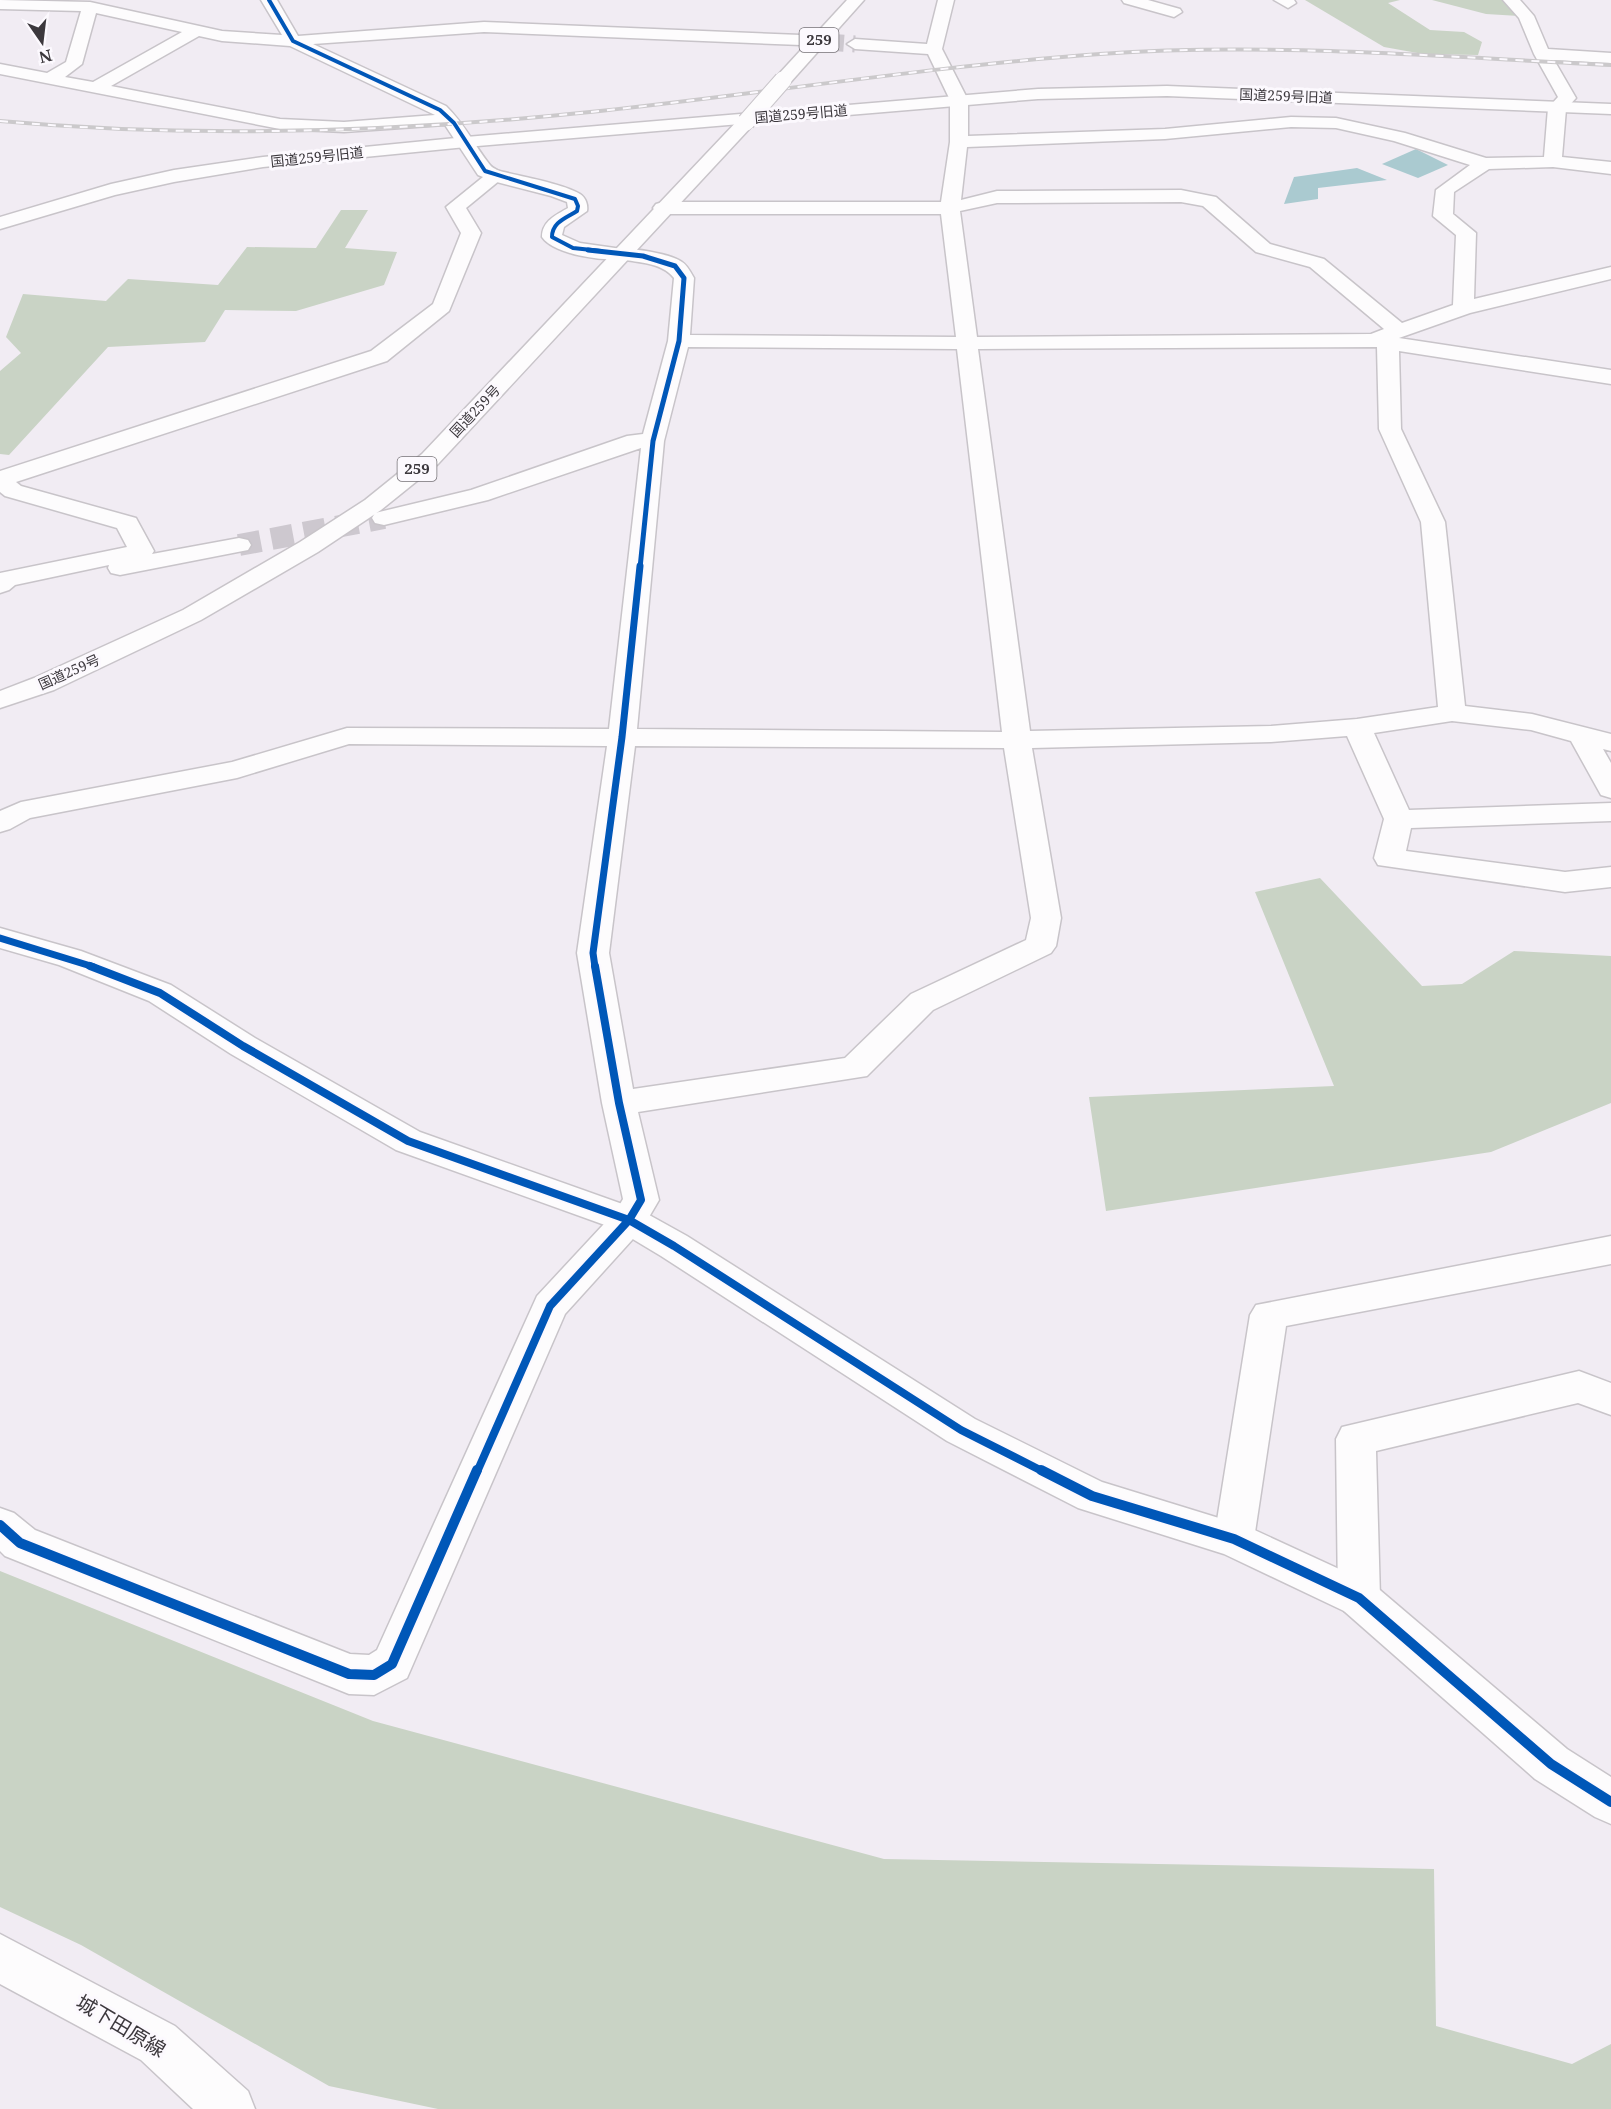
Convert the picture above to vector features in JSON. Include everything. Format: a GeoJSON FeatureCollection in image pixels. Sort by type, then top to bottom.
{"type":"FeatureCollection","features":[{"type":"Feature","properties":{"kind":"main road"},"geometry":{"type":"LineString","coordinates":[[0,1525],[20,1543],[349,1674],[374,1676],[392,1664],[550,1306],[629,1220],[641,1200],[619,1103],[593,953],[622,737],[653,441],[679,341],[684,278],[675,266],[643,256],[573,248],[560,243],[552,237],[552,230],[557,223],[577,211],[578,206],[575,200],[558,192],[485,171],[450,119],[440,110],[293,41],[269,0]]}},
{"type":"Feature","properties":{"kind":"main road","name":"国道259号"},"geometry":{"type":"LineString","coordinates":[[0,700],[44,684],[192,615],[309,547],[373,505],[429,459],[663,208],[747,122],[856,0]]}},
{"type":"Feature","properties":{"kind":"main road"},"geometry":{"type":"LineString","coordinates":[[619,1103],[855,1068],[922,1002],[1040,946],[1046,918],[1017,740],[950,208],[959,142],[959,100],[934,49],[946,0]]}},
{"type":"Feature","properties":{"kind":"main road"},"geometry":{"type":"LineString","coordinates":[[1130,0],[1174,12]]}},
{"type":"Feature","properties":{"kind":"main road"},"geometry":{"type":"LineString","coordinates":[[1511,0],[1526,16],[1542,54],[1567,98],[1557,108],[1553,162]]}},
{"type":"Feature","properties":{"kind":"main road"},"geometry":{"type":"LineString","coordinates":[[0,4],[90,7],[222,36],[293,41],[484,27],[801,40]]}},
{"type":"Feature","properties":{"kind":"main road"},"geometry":{"type":"LineString","coordinates":[[50,79],[74,64],[90,7]]}},
{"type":"Feature","properties":{"kind":"main road"},"geometry":{"type":"LineString","coordinates":[[95,88],[196,31]]}},
{"type":"Feature","properties":{"kind":"main road"},"geometry":{"type":"LineString","coordinates":[[855,44],[934,49]]}},
{"type":"Feature","properties":{"kind":"main road"},"geometry":{"type":"LineString","coordinates":[[1542,54],[1611,58]]}},
{"type":"Feature","properties":{"kind":"main road"},"geometry":{"type":"LineString","coordinates":[[0,69],[280,124],[344,127],[450,119]]}},
{"type":"Feature","properties":{"kind":"main road","name":"国道259号旧道"},"geometry":{"type":"LineString","coordinates":[[0,223],[100,193],[174,176],[263,162],[466,142],[959,100],[1099,91],[1167,91],[1611,109]]}},
{"type":"Feature","properties":{"kind":"main road"},"geometry":{"type":"LineString","coordinates":[[959,142],[1165,134],[1291,122],[1336,123],[1399,137],[1485,164],[1553,162],[1611,168]]}},
{"type":"Feature","properties":{"kind":"main road"},"geometry":{"type":"LineString","coordinates":[[1463,308],[1466,233],[1443,216],[1445,190],[1485,164]]}},
{"type":"Feature","properties":{"kind":"main road"},"geometry":{"type":"LineString","coordinates":[[0,480],[379,356],[442,307],[471,233],[456,207],[496,176]]}},
{"type":"Feature","properties":{"kind":"main road"},"geometry":{"type":"LineString","coordinates":[[663,208],[950,208],[997,197],[1181,196],[1209,201],[1263,248],[1317,264],[1386,338],[1390,429],[1433,522],[1452,713]]}},
{"type":"Feature","properties":{"kind":"main road"},"geometry":{"type":"LineString","coordinates":[[1386,338],[1463,308],[1611,273]]}},
{"type":"Feature","properties":{"kind":"main road"},"geometry":{"type":"LineString","coordinates":[[679,341],[966,343],[1386,338],[1611,377]]}},
{"type":"Feature","properties":{"kind":"main road"},"geometry":{"type":"LineString","coordinates":[[384,518],[431,510],[485,494],[635,441],[653,441]]}},
{"type":"Feature","properties":{"kind":"main road"},"geometry":{"type":"LineString","coordinates":[[0,480],[13,491],[127,523],[142,551],[7,579],[0,585]]}},
{"type":"Feature","properties":{"kind":"main road"},"geometry":{"type":"LineString","coordinates":[[0,591],[239,545]]}},
{"type":"Feature","properties":{"kind":"main road"},"geometry":{"type":"LineString","coordinates":[[0,823],[21,812],[237,770],[347,736],[1017,740],[1271,735],[1357,727],[1452,713],[1532,722],[1611,743]]}},
{"type":"Feature","properties":{"kind":"main road"},"geometry":{"type":"LineString","coordinates":[[1357,727],[1399,819],[1389,858],[1565,882],[1611,877]]}},
{"type":"Feature","properties":{"kind":"main road"},"geometry":{"type":"LineString","coordinates":[[1582,736],[1611,789]]}},
{"type":"Feature","properties":{"kind":"main road"},"geometry":{"type":"LineString","coordinates":[[1399,819],[1611,812]]}},
{"type":"Feature","properties":{"kind":"main road"},"geometry":{"type":"LineString","coordinates":[[0,938],[70,958],[160,993],[243,1046],[408,1142],[629,1220],[674,1246],[961,1430],[1092,1496],[1234,1539],[1359,1598],[1551,1764],[1611,1802]]}},
{"type":"Feature","properties":{"kind":"main road"},"geometry":{"type":"LineString","coordinates":[[1234,1539],[1269,1315],[1611,1250]]}},
{"type":"Feature","properties":{"kind":"main road"},"geometry":{"type":"LineString","coordinates":[[1359,1598],[1356,1439],[1579,1387],[1611,1399]]}},
{"type":"Feature","properties":{"kind":"main road","name":"城下田原線"},"geometry":{"type":"LineString","coordinates":[[0,1958],[158,2043],[231,2109]]}},
{"type":"Feature","properties":{"kind":"green space"},"geometry":{"type":"Polygon","coordinates":[[[1305,0],[1400,0],[1388,3],[1430,30],[1464,32],[1482,42],[1478,55],[1423,54],[1384,47],[1305,0]]]}},
{"type":"Feature","properties":{"kind":"green space"},"geometry":{"type":"Polygon","coordinates":[[[1432,0],[1503,0],[1519,16],[1486,14],[1432,0]]]}},
{"type":"Feature","properties":{"kind":"green space"},"geometry":{"type":"Polygon","coordinates":[[[341,210],[368,210],[345,248],[397,252],[384,285],[296,311],[225,310],[205,342],[108,347],[9,455],[0,454],[0,371],[21,353],[6,337],[23,294],[106,301],[128,279],[218,285],[247,247],[316,248],[341,210]]]}},
{"type":"Feature","properties":{"kind":"green space"},"geometry":{"type":"Polygon","coordinates":[[[1320,878],[1422,986],[1462,984],[1514,951],[1611,956],[1611,1103],[1491,1152],[1106,1211],[1089,1097],[1334,1086],[1255,892],[1320,878]]]}},
{"type":"Feature","properties":{"kind":"green space"},"geometry":{"type":"Polygon","coordinates":[[[0,1571],[373,1721],[884,1859],[1434,1869],[1436,2026],[1572,2064],[1611,2044],[1611,2109],[438,2109],[329,2086],[81,1945],[0,1907],[0,1571]]]}},
{"type":"Feature","properties":{"kind":"water"},"geometry":{"type":"Polygon","coordinates":[[[1416,149],[1448,165],[1418,178],[1382,164],[1416,149]]]}},
{"type":"Feature","properties":{"kind":"water"},"geometry":{"type":"Polygon","coordinates":[[[1357,168],[1387,180],[1318,188],[1318,199],[1284,204],[1294,177],[1357,168]]]}},
{"type":"Feature","properties":{"kind":"tunnel"},"geometry":{"type":"LineString","coordinates":[[801,40],[855,44]]}},
{"type":"Feature","properties":{"kind":"tunnel"},"geometry":{"type":"LineString","coordinates":[[239,545],[384,518]]}},
{"type":"Feature","properties":{"kind":"railway"},"geometry":{"type":"LineString","coordinates":[[0,121],[75,127],[225,131],[300,131],[450,124],[663,104],[975,65],[1164,51],[1356,52],[1611,65]]}},
{"type":"Feature","properties":{"kind":"cycle path"},"geometry":{"type":"LineString","coordinates":[[0,1525],[20,1543],[349,1674],[374,1675],[392,1664],[550,1306],[629,1220],[641,1200],[619,1103],[593,953],[622,737],[653,441],[679,341],[684,278],[675,266],[643,256],[573,248],[560,243],[552,237],[552,230],[557,223],[577,211],[578,206],[575,199],[485,171],[454,123],[440,110],[293,41],[269,0]]}},
{"type":"Feature","properties":{"kind":"cycle path"},"geometry":{"type":"LineString","coordinates":[[0,938],[70,958],[160,993],[243,1046],[408,1141],[629,1220],[674,1246],[961,1430],[1092,1496],[1234,1539],[1359,1598],[1551,1764],[1611,1802]]}}]}
